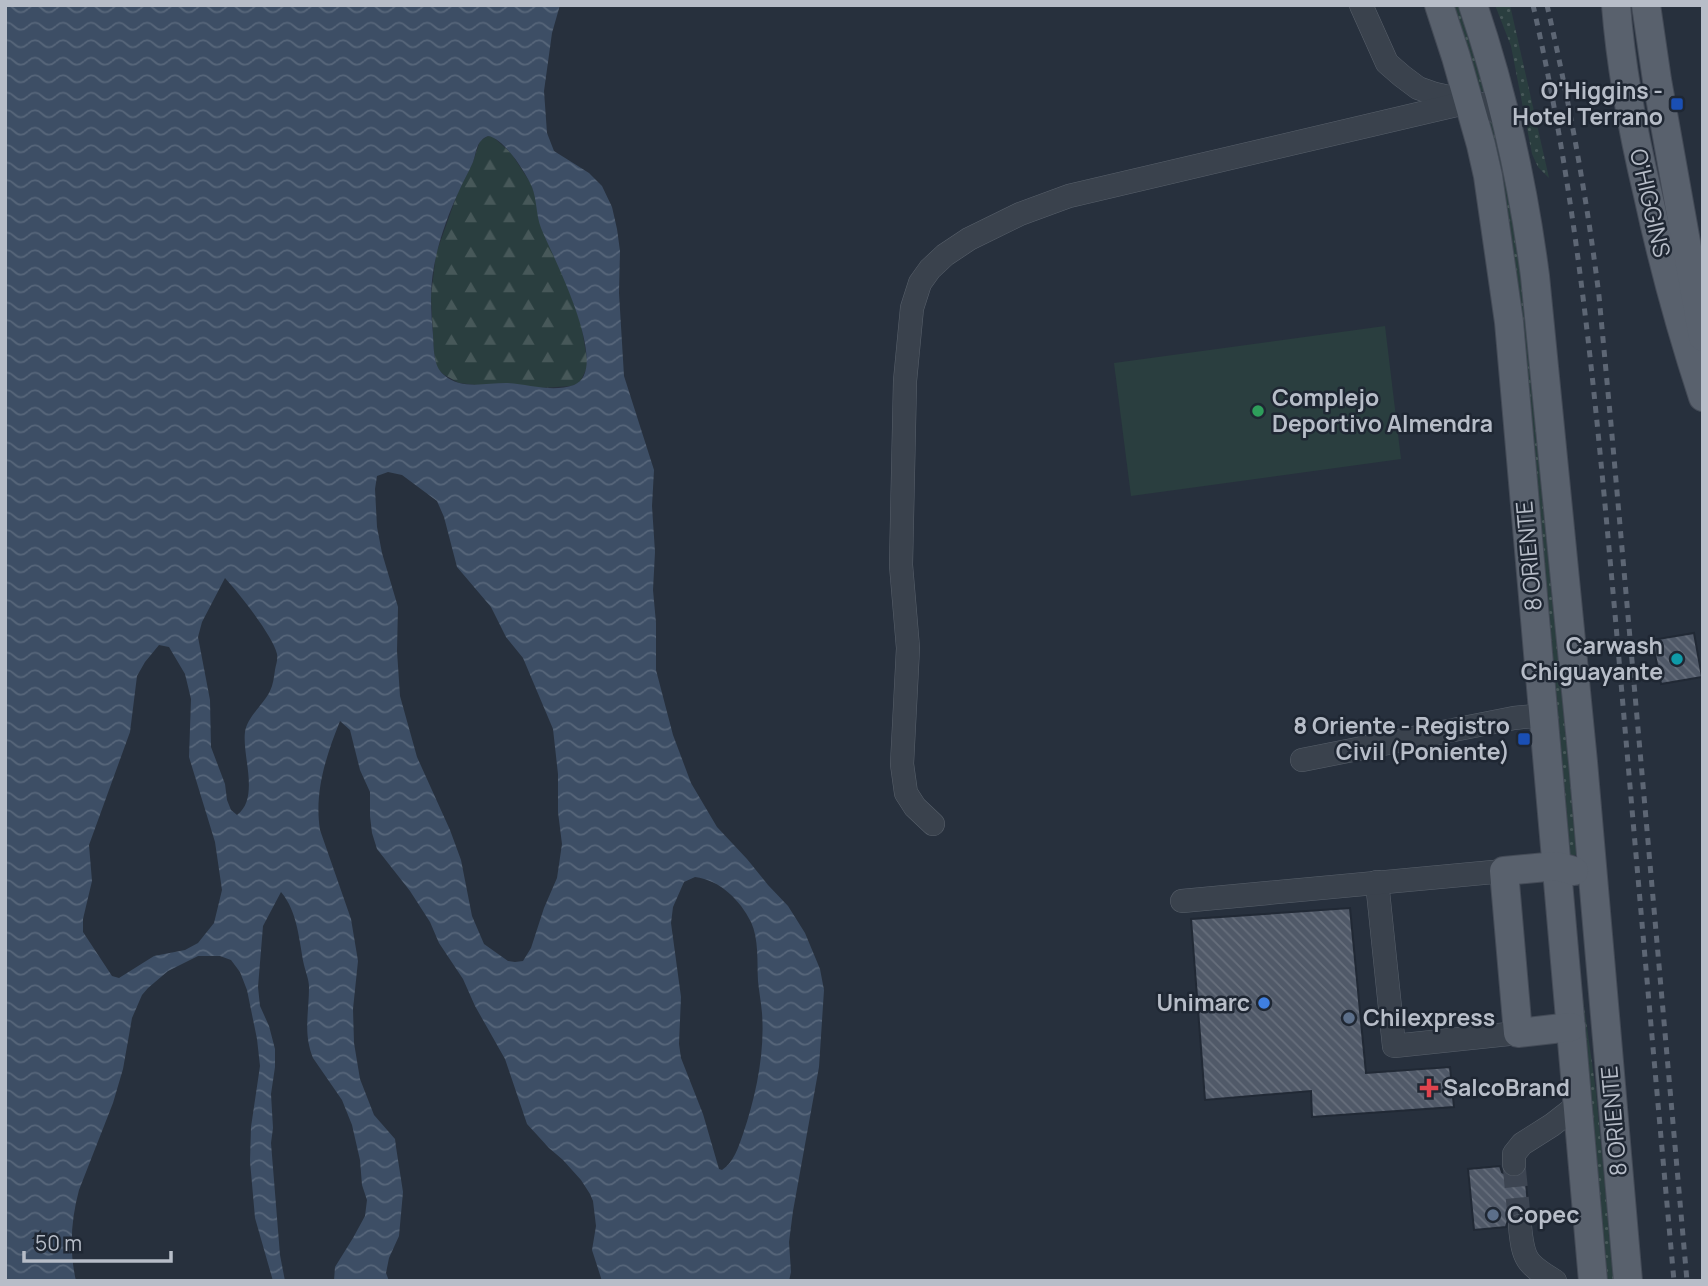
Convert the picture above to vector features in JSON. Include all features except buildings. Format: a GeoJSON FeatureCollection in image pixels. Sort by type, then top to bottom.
{"type":"FeatureCollection","features":[{"type":"Feature","properties":{"kind":"main road","name":"8 ORIENTE"},"geometry":{"type":"LineString","coordinates":[[1439,5],[1469,102],[1488,176],[1509,321],[1593,1281]]}},
{"type":"Feature","properties":{"kind":"main road","name":"8 ORIENTE"},"geometry":{"type":"LineString","coordinates":[[1473,5],[1507,120],[1531,245],[1538,299],[1628,1281]]}},
{"type":"Feature","properties":{"kind":"main road"},"geometry":{"type":"LineString","coordinates":[[1618,5],[1657,80]]}},
{"type":"Feature","properties":{"kind":"main road","name":"O'HIGGINS"},"geometry":{"type":"LineString","coordinates":[[1618,5],[1624,85],[1687,274],[1703,337]]}},
{"type":"Feature","properties":{"kind":"main road","name":"O'HIGGINS"},"geometry":{"type":"LineString","coordinates":[[1646,5],[1703,397]]}},
{"type":"Feature","properties":{"kind":"main road"},"geometry":{"type":"LineString","coordinates":[[1571,1027],[1518,1033],[1504,871],[1557,866],[1571,869],[1594,889]]}},
{"type":"Feature","properties":{"kind":"street"},"geometry":{"type":"LineString","coordinates":[[1361,5],[1387,63],[1418,88],[1489,106],[1507,120]]}},
{"type":"Feature","properties":{"kind":"street"},"geometry":{"type":"LineString","coordinates":[[1435,94],[1444,86],[1456,57]]}},
{"type":"Feature","properties":{"kind":"street"},"geometry":{"type":"LineString","coordinates":[[933,824],[915,807],[906,793],[901,764],[908,648],[901,565],[905,381],[912,308],[920,283],[930,269],[969,239],[1020,214],[1069,196],[1469,102]]}},
{"type":"Feature","properties":{"kind":"street"},"geometry":{"type":"LineString","coordinates":[[1302,760],[1500,721],[1544,715]]}},
{"type":"Feature","properties":{"kind":"street"},"geometry":{"type":"LineString","coordinates":[[1182,901],[1504,871]]}},
{"type":"Feature","properties":{"kind":"street"},"geometry":{"type":"LineString","coordinates":[[1377,882],[1394,1046],[1518,1033]]}},
{"type":"Feature","properties":{"kind":"street"},"geometry":{"type":"LineString","coordinates":[[1514,1164],[1514,1154],[1522,1144],[1552,1125],[1578,1103]]}},
{"type":"Feature","properties":{"kind":"street"},"geometry":{"type":"LineString","coordinates":[[1520,1226],[1523,1251],[1530,1263],[1555,1281]]}},
{"type":"Feature","properties":{"kind":"green space"},"geometry":{"type":"Polygon","coordinates":[[[1449,5],[1461,5],[1491,98],[1478,88],[1449,5]]]}},
{"type":"Feature","properties":{"kind":"green space"},"geometry":{"type":"Polygon","coordinates":[[[1495,5],[1510,5],[1549,178],[1538,167],[1532,154],[1511,46],[1495,5]]]}},
{"type":"Feature","properties":{"kind":"green space"},"geometry":{"type":"Polygon","coordinates":[[[1500,121],[1527,300],[1578,855],[1568,855],[1489,122],[1500,121]]]}},
{"type":"Feature","properties":{"kind":"green space"},"geometry":{"type":"Polygon","coordinates":[[[488,136],[493,137],[511,153],[531,184],[581,324],[588,365],[579,383],[571,386],[540,388],[507,383],[459,383],[437,368],[431,296],[436,254],[480,141],[488,136]]]}},
{"type":"Feature","properties":{"kind":"green space","name":"Complejo Deportivo Almendra"},"geometry":{"type":"Polygon","coordinates":[[[1385,326],[1401,459],[1131,496],[1114,363],[1385,326]]]}},
{"type":"Feature","properties":{"kind":"green space"},"geometry":{"type":"Polygon","coordinates":[[[1569,898],[1596,1092],[1614,1281],[1603,1281],[1569,898]]]}},
{"type":"Feature","properties":{"kind":"water"},"geometry":{"type":"Polygon","coordinates":[[[5,5],[560,5],[552,33],[544,91],[547,133],[554,151],[589,173],[602,186],[612,207],[617,229],[624,376],[654,470],[652,506],[656,670],[673,735],[691,783],[717,827],[788,906],[805,933],[820,969],[824,990],[819,1067],[789,1242],[789,1281],[602,1281],[592,1250],[596,1226],[590,1194],[563,1160],[527,1124],[505,1059],[463,979],[410,891],[377,849],[372,833],[370,792],[360,770],[350,730],[340,721],[322,774],[320,830],[351,919],[358,961],[353,1009],[354,1043],[360,1079],[374,1115],[395,1139],[403,1192],[399,1236],[389,1258],[386,1273],[389,1281],[334,1281],[335,1267],[365,1216],[367,1200],[352,1125],[342,1100],[313,1058],[310,1049],[307,1031],[309,982],[291,908],[281,892],[263,926],[258,987],[260,1006],[275,1049],[271,1143],[280,1255],[285,1281],[273,1281],[255,1218],[250,1161],[251,1127],[260,1066],[247,990],[240,972],[231,960],[220,956],[198,956],[168,971],[148,988],[132,1018],[123,1069],[113,1103],[76,1201],[72,1246],[76,1281],[5,1281],[5,5]],[[488,136],[481,141],[453,203],[436,257],[431,298],[436,362],[444,375],[458,383],[506,383],[549,388],[574,385],[584,375],[587,358],[583,335],[576,310],[541,228],[532,187],[520,165],[501,143],[488,136]],[[388,472],[377,476],[377,527],[398,607],[400,696],[417,757],[461,860],[472,916],[484,944],[508,961],[523,961],[531,948],[557,878],[562,844],[553,729],[523,658],[506,637],[491,607],[457,567],[437,501],[402,475],[388,472]],[[225,578],[202,622],[198,637],[210,700],[211,747],[225,784],[227,800],[231,810],[237,815],[248,798],[246,726],[271,689],[277,654],[262,626],[225,578]],[[159,645],[137,676],[130,732],[89,845],[92,881],[83,919],[83,932],[112,976],[119,978],[154,956],[185,950],[198,943],[214,923],[222,890],[215,842],[189,757],[191,699],[185,674],[169,647],[159,645]],[[695,877],[684,882],[673,907],[671,923],[681,997],[681,1058],[703,1114],[719,1169],[722,1170],[733,1159],[743,1134],[756,1090],[761,1059],[763,1028],[755,936],[751,922],[741,906],[728,892],[713,882],[695,877]]]}},
{"type":"Feature","properties":{"kind":"tunnel"},"geometry":{"type":"LineString","coordinates":[[1514,1164],[1520,1226]]}},
{"type":"Feature","properties":{"kind":"railway"},"geometry":{"type":"LineString","coordinates":[[1533,5],[1563,159],[1594,391],[1674,1281]]}},
{"type":"Feature","properties":{"kind":"railway"},"geometry":{"type":"LineString","coordinates":[[1547,5],[1577,150],[1599,296],[1687,1281]]}},
{"type":"Feature","properties":{"kind":"place","name":"O'Higgins - Hotel Terrano"},"geometry":{"type":"Point","coordinates":[1677,104]}},
{"type":"Feature","properties":{"kind":"place","name":"Complejo Deportivo Almendra"},"geometry":{"type":"Point","coordinates":[1258,411]}},
{"type":"Feature","properties":{"kind":"place","name":"Carwash Chiguayante"},"geometry":{"type":"Point","coordinates":[1677,659]}},
{"type":"Feature","properties":{"kind":"place","name":"8 Oriente - Registro Civil (Poniente)"},"geometry":{"type":"Point","coordinates":[1524,739]}},
{"type":"Feature","properties":{"kind":"place","name":"Unimarc"},"geometry":{"type":"Point","coordinates":[1264,1003]}},
{"type":"Feature","properties":{"kind":"place","name":"Chilexpress"},"geometry":{"type":"Point","coordinates":[1349,1018]}},
{"type":"Feature","properties":{"kind":"place","name":"SalcoBrand"},"geometry":{"type":"Point","coordinates":[1429,1088]}},
{"type":"Feature","properties":{"kind":"place","name":"Copec"},"geometry":{"type":"Point","coordinates":[1493,1215]}}]}
